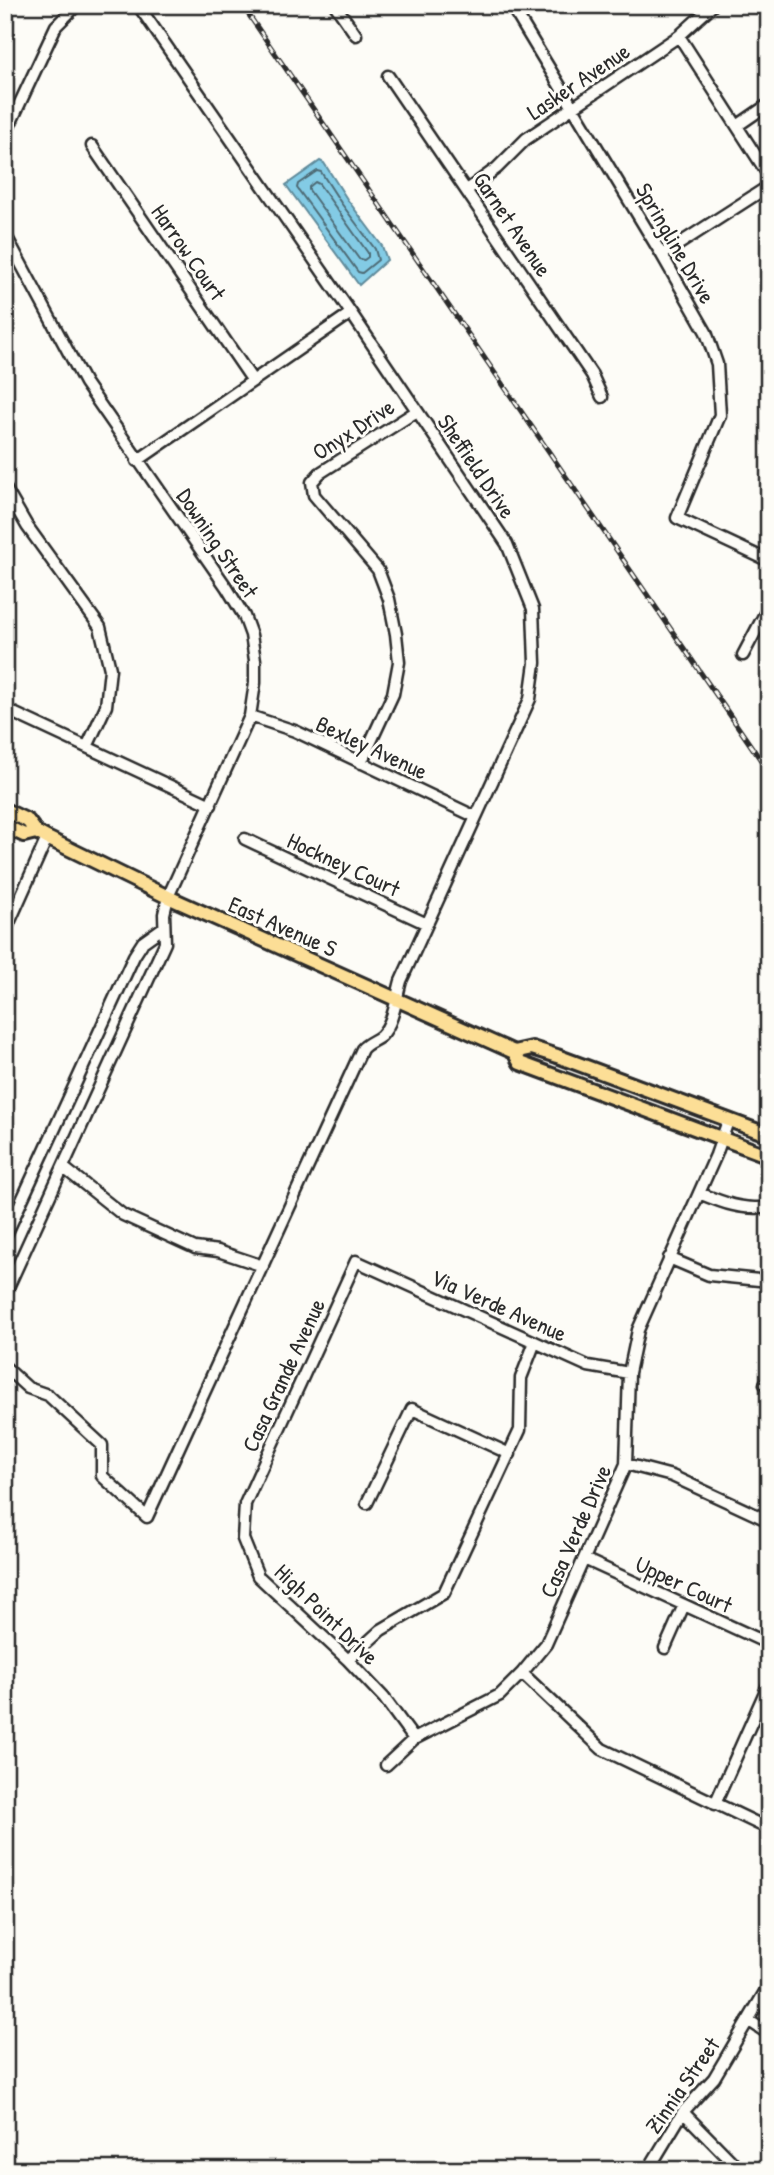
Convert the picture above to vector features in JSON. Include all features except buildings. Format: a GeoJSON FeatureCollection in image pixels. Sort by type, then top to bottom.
{"type":"FeatureCollection","features":[{"type":"Feature","properties":{"kind":"main road","name":"East Avenue S"},"geometry":{"type":"LineString","coordinates":[[5,810],[28,821],[41,835],[168,897],[514,1052],[532,1048],[557,1056],[769,1135]]}},
{"type":"Feature","properties":{"kind":"main road","name":"East Avenue S"},"geometry":{"type":"LineString","coordinates":[[5,826],[24,835],[41,835]]}},
{"type":"Feature","properties":{"kind":"main road","name":"East Avenue S"},"geometry":{"type":"LineString","coordinates":[[514,1052],[520,1063],[769,1156]]}},
{"type":"Feature","properties":{"kind":"street"},"geometry":{"type":"LineString","coordinates":[[5,135],[56,26],[77,5]]}},
{"type":"Feature","properties":{"kind":"street","name":"Sheffield Drive"},"geometry":{"type":"LineString","coordinates":[[5,1367],[28,1388],[48,1395],[102,1445],[102,1476],[147,1517],[362,1049],[387,1029],[401,981],[530,699],[535,663],[533,609],[507,544],[138,5]]}},
{"type":"Feature","properties":{"kind":"street"},"geometry":{"type":"LineString","coordinates":[[335,5],[356,35]]}},
{"type":"Feature","properties":{"kind":"street","name":"Lasker Avenue"},"geometry":{"type":"LineString","coordinates":[[467,190],[497,168],[526,139],[678,36],[713,5]]}},
{"type":"Feature","properties":{"kind":"street","name":"Springline Drive"},"geometry":{"type":"LineString","coordinates":[[512,6],[662,254],[710,342],[717,364],[720,415],[677,518],[769,561]]}},
{"type":"Feature","properties":{"kind":"street"},"geometry":{"type":"LineString","coordinates":[[678,36],[769,176]]}},
{"type":"Feature","properties":{"kind":"street","name":"Garnet Avenue"},"geometry":{"type":"LineString","coordinates":[[387,76],[592,375],[602,397]]}},
{"type":"Feature","properties":{"kind":"street"},"geometry":{"type":"LineString","coordinates":[[737,126],[769,104]]}},
{"type":"Feature","properties":{"kind":"street","name":"Harrow Court"},"geometry":{"type":"LineString","coordinates":[[92,146],[253,381]]}},
{"type":"Feature","properties":{"kind":"street"},"geometry":{"type":"LineString","coordinates":[[662,254],[769,186]]}},
{"type":"Feature","properties":{"kind":"street","name":"Downing Street"},"geometry":{"type":"LineString","coordinates":[[5,234],[85,383],[244,615],[251,635],[256,683],[250,716],[168,897],[165,943],[5,1294]]}},
{"type":"Feature","properties":{"kind":"street"},"geometry":{"type":"LineString","coordinates":[[137,461],[351,313]]}},
{"type":"Feature","properties":{"kind":"street","name":"Onyx Drive"},"geometry":{"type":"LineString","coordinates":[[361,763],[393,694],[399,662],[396,634],[389,599],[378,570],[314,495],[312,482],[320,472],[417,411]]}},
{"type":"Feature","properties":{"kind":"street"},"geometry":{"type":"LineString","coordinates":[[5,488],[27,526],[100,627],[110,669],[106,706],[87,747]]}},
{"type":"Feature","properties":{"kind":"street"},"geometry":{"type":"LineString","coordinates":[[743,654],[769,606]]}},
{"type":"Feature","properties":{"kind":"street"},"geometry":{"type":"LineString","coordinates":[[5,709],[211,805]]}},
{"type":"Feature","properties":{"kind":"street","name":"Bexley Avenue"},"geometry":{"type":"LineString","coordinates":[[250,716],[295,731],[476,817]]}},
{"type":"Feature","properties":{"kind":"street"},"geometry":{"type":"LineString","coordinates":[[5,932],[41,835]]}},
{"type":"Feature","properties":{"kind":"street","name":"Hockney Court"},"geometry":{"type":"LineString","coordinates":[[245,839],[427,923]]}},
{"type":"Feature","properties":{"kind":"street"},"geometry":{"type":"LineString","coordinates":[[5,1237],[134,956],[143,942],[164,927]]}},
{"type":"Feature","properties":{"kind":"street","name":"Casa Verde Drive"},"geometry":{"type":"LineString","coordinates":[[386,1765],[414,1739],[499,1695],[546,1644],[626,1464],[629,1373],[638,1330],[728,1121]]}},
{"type":"Feature","properties":{"kind":"street"},"geometry":{"type":"LineString","coordinates":[[64,1168],[122,1215],[195,1248],[218,1251],[263,1266]]}},
{"type":"Feature","properties":{"kind":"street"},"geometry":{"type":"LineString","coordinates":[[699,1193],[744,1209],[769,1208]]}},
{"type":"Feature","properties":{"kind":"street"},"geometry":{"type":"LineString","coordinates":[[669,1258],[709,1275],[769,1281]]}},
{"type":"Feature","properties":{"kind":"street","name":"Via Verde Avenue"},"geometry":{"type":"LineString","coordinates":[[356,1261],[588,1366],[629,1373]]}},
{"type":"Feature","properties":{"kind":"street","name":"Casa Grande Avenue"},"geometry":{"type":"LineString","coordinates":[[245,1504],[356,1261]]}},
{"type":"Feature","properties":{"kind":"street"},"geometry":{"type":"LineString","coordinates":[[348,1660],[381,1630],[444,1593],[520,1430],[521,1378],[535,1342]]}},
{"type":"Feature","properties":{"kind":"street"},"geometry":{"type":"LineString","coordinates":[[367,1503],[412,1409],[510,1454]]}},
{"type":"Feature","properties":{"kind":"street"},"geometry":{"type":"LineString","coordinates":[[626,1464],[672,1476],[769,1521]]}},
{"type":"Feature","properties":{"kind":"street","name":"High Point Drive"},"geometry":{"type":"LineString","coordinates":[[245,1504],[243,1539],[258,1576],[348,1660],[384,1698],[414,1739]]}},
{"type":"Feature","properties":{"kind":"street","name":"Upper Court"},"geometry":{"type":"LineString","coordinates":[[584,1559],[769,1644]]}},
{"type":"Feature","properties":{"kind":"street"},"geometry":{"type":"LineString","coordinates":[[665,1648],[684,1605]]}},
{"type":"Feature","properties":{"kind":"street"},"geometry":{"type":"LineString","coordinates":[[522,1673],[601,1749],[769,1829]]}},
{"type":"Feature","properties":{"kind":"street"},"geometry":{"type":"LineString","coordinates":[[715,1804],[769,1683]]}},
{"type":"Feature","properties":{"kind":"street","name":"Zinnia Street"},"geometry":{"type":"LineString","coordinates":[[648,2170],[683,2112],[715,2078],[769,1985]]}},
{"type":"Feature","properties":{"kind":"street"},"geometry":{"type":"LineString","coordinates":[[748,2020],[769,2034]]}},
{"type":"Feature","properties":{"kind":"street"},"geometry":{"type":"LineString","coordinates":[[683,2112],[740,2170]]}},
{"type":"Feature","properties":{"kind":"water"},"geometry":{"type":"Polygon","coordinates":[[[320,161],[382,246],[387,260],[359,285],[286,185],[320,161]]]}},
{"type":"Feature","properties":{"kind":"railway"},"geometry":{"type":"LineString","coordinates":[[242,5],[769,772]]}}]}
